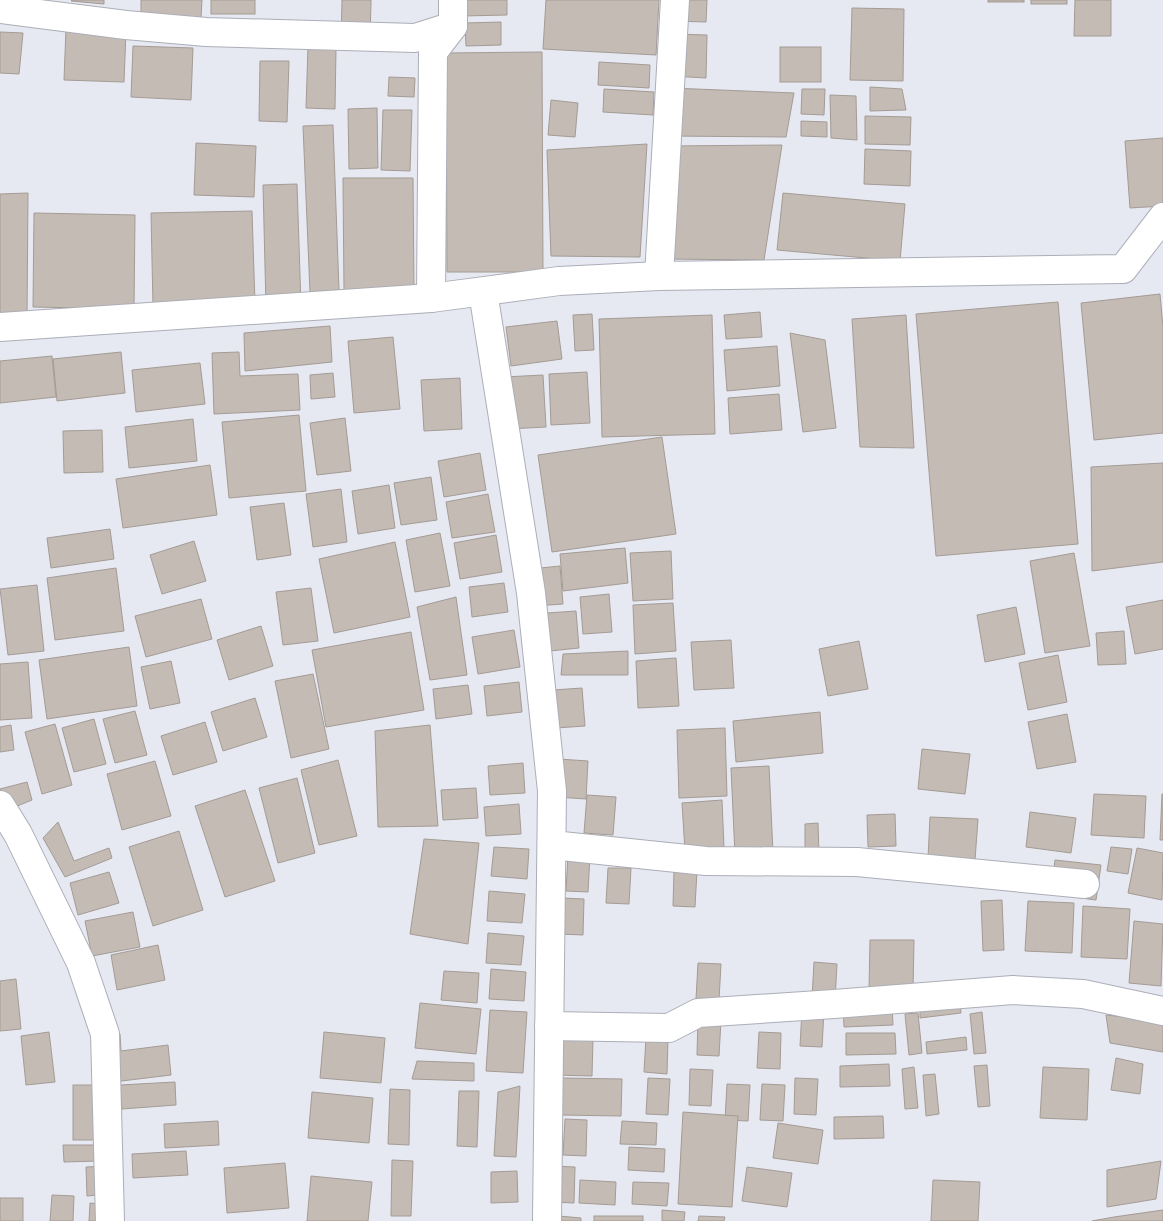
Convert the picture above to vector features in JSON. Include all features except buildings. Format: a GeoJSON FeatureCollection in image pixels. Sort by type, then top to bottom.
{"type":"FeatureCollection","features":[{"type":"Feature","properties":{"kind":"street"},"geometry":{"type":"LineString","coordinates":[[659,276],[675,0]]}},
{"type":"Feature","properties":{"kind":"street"},"geometry":{"type":"LineString","coordinates":[[0,8],[126,25],[216,32],[415,38],[453,13]]}},
{"type":"Feature","properties":{"kind":"street"},"geometry":{"type":"LineString","coordinates":[[431,298],[433,52],[453,13]]}},
{"type":"Feature","properties":{"kind":"street"},"geometry":{"type":"LineString","coordinates":[[0,327],[431,298],[559,281],[659,276],[1123,269],[1163,217]]}},
{"type":"Feature","properties":{"kind":"street"},"geometry":{"type":"LineString","coordinates":[[483,292],[531,593],[552,791],[547,1221]]}},
{"type":"Feature","properties":{"kind":"street"},"geometry":{"type":"LineString","coordinates":[[0,805],[18,834],[81,964],[105,1034],[110,1221]]}},
{"type":"Feature","properties":{"kind":"street"},"geometry":{"type":"LineString","coordinates":[[552,845],[706,861],[857,862],[1085,884]]}},
{"type":"Feature","properties":{"kind":"street"},"geometry":{"type":"LineString","coordinates":[[549,1026],[669,1028],[698,1013],[1013,990],[1083,994],[1163,1011]]}}]}
